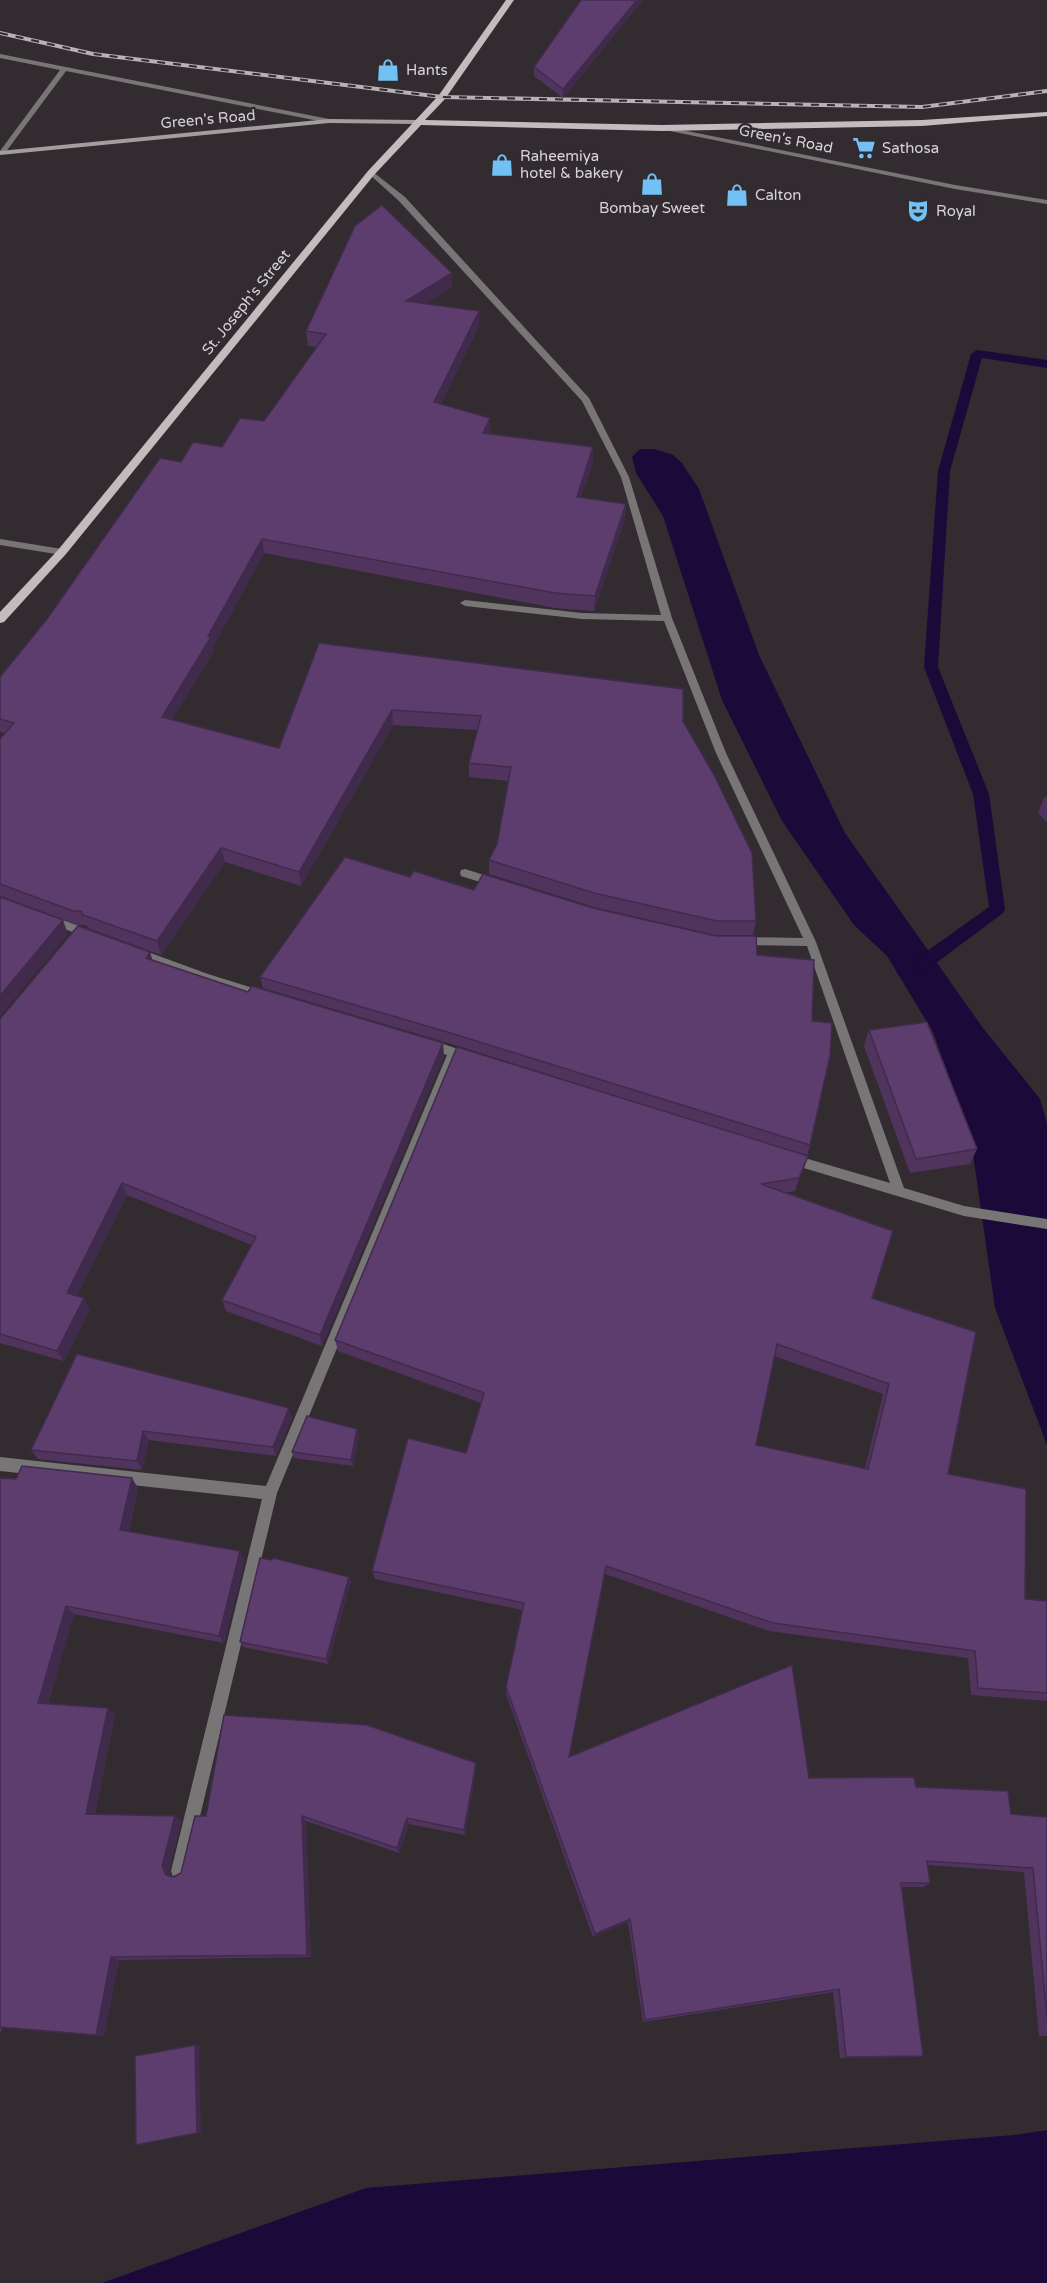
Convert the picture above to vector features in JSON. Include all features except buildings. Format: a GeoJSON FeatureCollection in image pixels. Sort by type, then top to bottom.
{"type":"FeatureCollection","features":[{"type":"Feature","properties":{"kind":"main road","name":"St. Joseph's Street"},"geometry":{"type":"LineString","coordinates":[[0,619],[63,552],[370,173],[442,97],[510,0]]}},
{"type":"Feature","properties":{"kind":"main road"},"geometry":{"type":"LineString","coordinates":[[418,122],[662,128],[922,123],[1047,114]]}},
{"type":"Feature","properties":{"kind":"main road","name":"Green's Road"},"geometry":{"type":"LineString","coordinates":[[2,153],[329,121],[418,122]]}},
{"type":"Feature","properties":{"kind":"street"},"geometry":{"type":"LineString","coordinates":[[0,56],[329,121]]}},
{"type":"Feature","properties":{"kind":"street"},"geometry":{"type":"LineString","coordinates":[[2,153],[64,69]]}},
{"type":"Feature","properties":{"kind":"street","name":"Green's Road"},"geometry":{"type":"LineString","coordinates":[[662,128],[955,187],[1047,202]]}},
{"type":"Feature","properties":{"kind":"street"},"geometry":{"type":"LineString","coordinates":[[370,173],[402,199],[586,400],[625,477],[667,618],[721,753],[811,942],[899,1192]]}},
{"type":"Feature","properties":{"kind":"street"},"geometry":{"type":"LineString","coordinates":[[0,542],[63,552]]}},
{"type":"Feature","properties":{"kind":"street"},"geometry":{"type":"LineString","coordinates":[[465,603],[582,616],[667,618]]}},
{"type":"Feature","properties":{"kind":"street"},"geometry":{"type":"LineString","coordinates":[[465,873],[507,886]]}},
{"type":"Feature","properties":{"kind":"street"},"geometry":{"type":"LineString","coordinates":[[40,916],[77,935],[102,938]]}},
{"type":"Feature","properties":{"kind":"street"},"geometry":{"type":"LineString","coordinates":[[727,941],[811,942]]}},
{"type":"Feature","properties":{"kind":"street"},"geometry":{"type":"LineString","coordinates":[[122,946],[206,978],[273,998]]}},
{"type":"Feature","properties":{"kind":"street"},"geometry":{"type":"LineString","coordinates":[[420,1042],[476,1059]]}},
{"type":"Feature","properties":{"kind":"street"},"geometry":{"type":"LineString","coordinates":[[180,1871],[270,1493],[454,1052]]}},
{"type":"Feature","properties":{"kind":"street"},"geometry":{"type":"LineString","coordinates":[[784,1156],[964,1211],[1047,1224]]}},
{"type":"Feature","properties":{"kind":"street"},"geometry":{"type":"LineString","coordinates":[[0,1464],[270,1493]]}},
{"type":"Feature","properties":{"kind":"shaded area"},"geometry":{"type":"Polygon","coordinates":[[[640,449],[655,449],[673,455],[682,463],[699,489],[759,655],[845,833],[983,1028],[1040,1099],[1047,1123],[1047,1445],[995,1308],[971,1140],[933,1032],[887,956],[854,925],[782,821],[722,700],[663,516],[636,473],[632,457],[640,449]]]}},
{"type":"Feature","properties":{"kind":"shaded area"},"geometry":{"type":"Polygon","coordinates":[[[1047,2130],[1047,2283],[102,2283],[366,2188],[1014,2135],[1047,2130]]]}},
{"type":"Feature","properties":{"kind":"waterway"},"geometry":{"type":"LineString","coordinates":[[922,964],[997,909],[981,794],[931,667],[944,471],[977,354],[1047,364]]}},
{"type":"Feature","properties":{"kind":"railway"},"geometry":{"type":"LineString","coordinates":[[0,33],[93,54],[442,97],[922,107],[1047,91]]}},
{"type":"Feature","properties":{"kind":"place","name":"Hants"},"geometry":{"type":"Point","coordinates":[388,70]}},
{"type":"Feature","properties":{"kind":"place","name":"Sathosa"},"geometry":{"type":"Point","coordinates":[864,148]}},
{"type":"Feature","properties":{"kind":"place","name":"Raheemiya hotel & bakery"},"geometry":{"type":"Point","coordinates":[502,165]}},
{"type":"Feature","properties":{"kind":"place","name":"Bombay Sweet"},"geometry":{"type":"Point","coordinates":[652,184]}},
{"type":"Feature","properties":{"kind":"place","name":"Calton"},"geometry":{"type":"Point","coordinates":[737,195]}},
{"type":"Feature","properties":{"kind":"place","name":"Royal"},"geometry":{"type":"Point","coordinates":[918,211]}}]}
